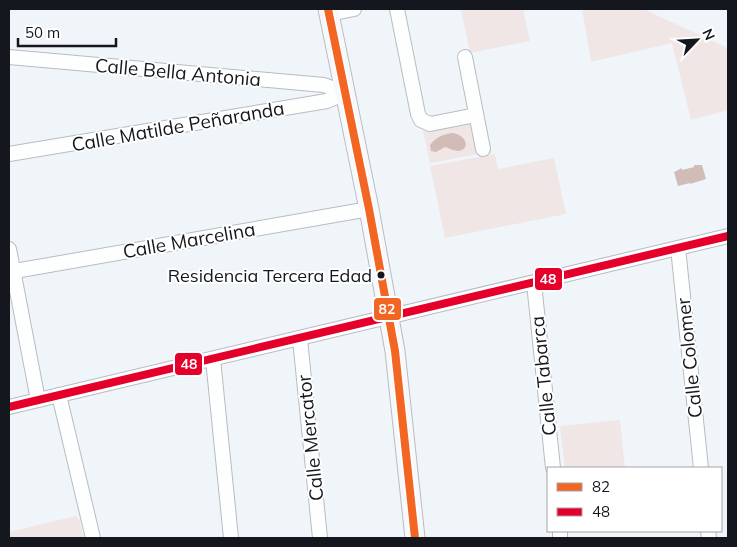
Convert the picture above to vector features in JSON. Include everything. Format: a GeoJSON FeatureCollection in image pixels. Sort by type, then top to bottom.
{"type":"FeatureCollection","features":[{"type":"Feature","properties":{"kind":"main road"},"geometry":{"type":"LineString","coordinates":[[328,12],[369,209],[395,351],[415,538]]}},
{"type":"Feature","properties":{"kind":"street"},"geometry":{"type":"LineString","coordinates":[[328,12],[354,9]]}},
{"type":"Feature","properties":{"kind":"street"},"geometry":{"type":"LineString","coordinates":[[397,9],[418,114],[421,120],[430,124],[476,115]]}},
{"type":"Feature","properties":{"kind":"street","name":"Calle Bella Antonia"},"geometry":{"type":"LineString","coordinates":[[9,57],[324,86],[345,93]]}},
{"type":"Feature","properties":{"kind":"street"},"geometry":{"type":"LineString","coordinates":[[465,57],[483,149]]}},
{"type":"Feature","properties":{"kind":"street","name":"Calle Matilde Peñaranda"},"geometry":{"type":"LineString","coordinates":[[9,154],[326,101],[345,93]]}},
{"type":"Feature","properties":{"kind":"street","name":"Calle Marcelina"},"geometry":{"type":"LineString","coordinates":[[11,272],[369,209]]}},
{"type":"Feature","properties":{"kind":"street"},"geometry":{"type":"LineString","coordinates":[[9,407],[728,236]]}},
{"type":"Feature","properties":{"kind":"street","name":"Calle Colomer"},"geometry":{"type":"LineString","coordinates":[[678,248],[701,467]]}},
{"type":"Feature","properties":{"kind":"street"},"geometry":{"type":"LineString","coordinates":[[9,249],[11,272],[38,400]]}},
{"type":"Feature","properties":{"kind":"street","name":"Calle Tabarca"},"geometry":{"type":"LineString","coordinates":[[534,283],[553,467]]}},
{"type":"Feature","properties":{"kind":"street","name":"Calle Mercator"},"geometry":{"type":"LineString","coordinates":[[300,339],[320,538]]}},
{"type":"Feature","properties":{"kind":"street"},"geometry":{"type":"LineString","coordinates":[[213,359],[231,538]]}},
{"type":"Feature","properties":{"kind":"street"},"geometry":{"type":"LineString","coordinates":[[59,395],[92,538]]}},
{"type":"Feature","properties":{"kind":"shaded area"},"geometry":{"type":"Polygon","coordinates":[[[461,9],[523,9],[530,41],[470,53],[461,9]]]}},
{"type":"Feature","properties":{"kind":"shaded area"},"geometry":{"type":"Polygon","coordinates":[[[582,9],[643,9],[728,48],[728,110],[691,120],[672,43],[591,62],[582,9]]]}},
{"type":"Feature","properties":{"kind":"shaded area"},"geometry":{"type":"Polygon","coordinates":[[[471,121],[478,154],[430,163],[423,131],[471,121]]]}},
{"type":"Feature","properties":{"kind":"shaded area"},"geometry":{"type":"Polygon","coordinates":[[[453,133],[462,137],[466,143],[462,150],[455,151],[445,147],[436,152],[431,151],[430,145],[437,138],[453,133]]]}},
{"type":"Feature","properties":{"kind":"shaded area"},"geometry":{"type":"Polygon","coordinates":[[[495,154],[498,169],[554,158],[566,214],[445,238],[430,166],[495,154]]]}},
{"type":"Feature","properties":{"kind":"shaded area"},"geometry":{"type":"Polygon","coordinates":[[[694,165],[702,165],[706,179],[678,186],[674,172],[682,168],[682,170],[694,167],[694,165]]]}},
{"type":"Feature","properties":{"kind":"shaded area"},"geometry":{"type":"Polygon","coordinates":[[[620,420],[625,467],[565,467],[560,426],[620,420]]]}},
{"type":"Feature","properties":{"kind":"shaded area"},"geometry":{"type":"Polygon","coordinates":[[[76,516],[79,519],[84,538],[9,538],[9,532],[76,516]]]}},
{"type":"Feature","properties":{"kind":"transit line","name":"82"},"geometry":{"type":"LineString","coordinates":[[328,9],[369,209],[395,351],[415,538]]}},
{"type":"Feature","properties":{"kind":"transit line","name":"48"},"geometry":{"type":"LineString","coordinates":[[9,407],[728,236]]}},
{"type":"Feature","properties":{"kind":"place","name":"Residencia Tercera Edad"},"geometry":{"type":"Point","coordinates":[381,275]}}]}
